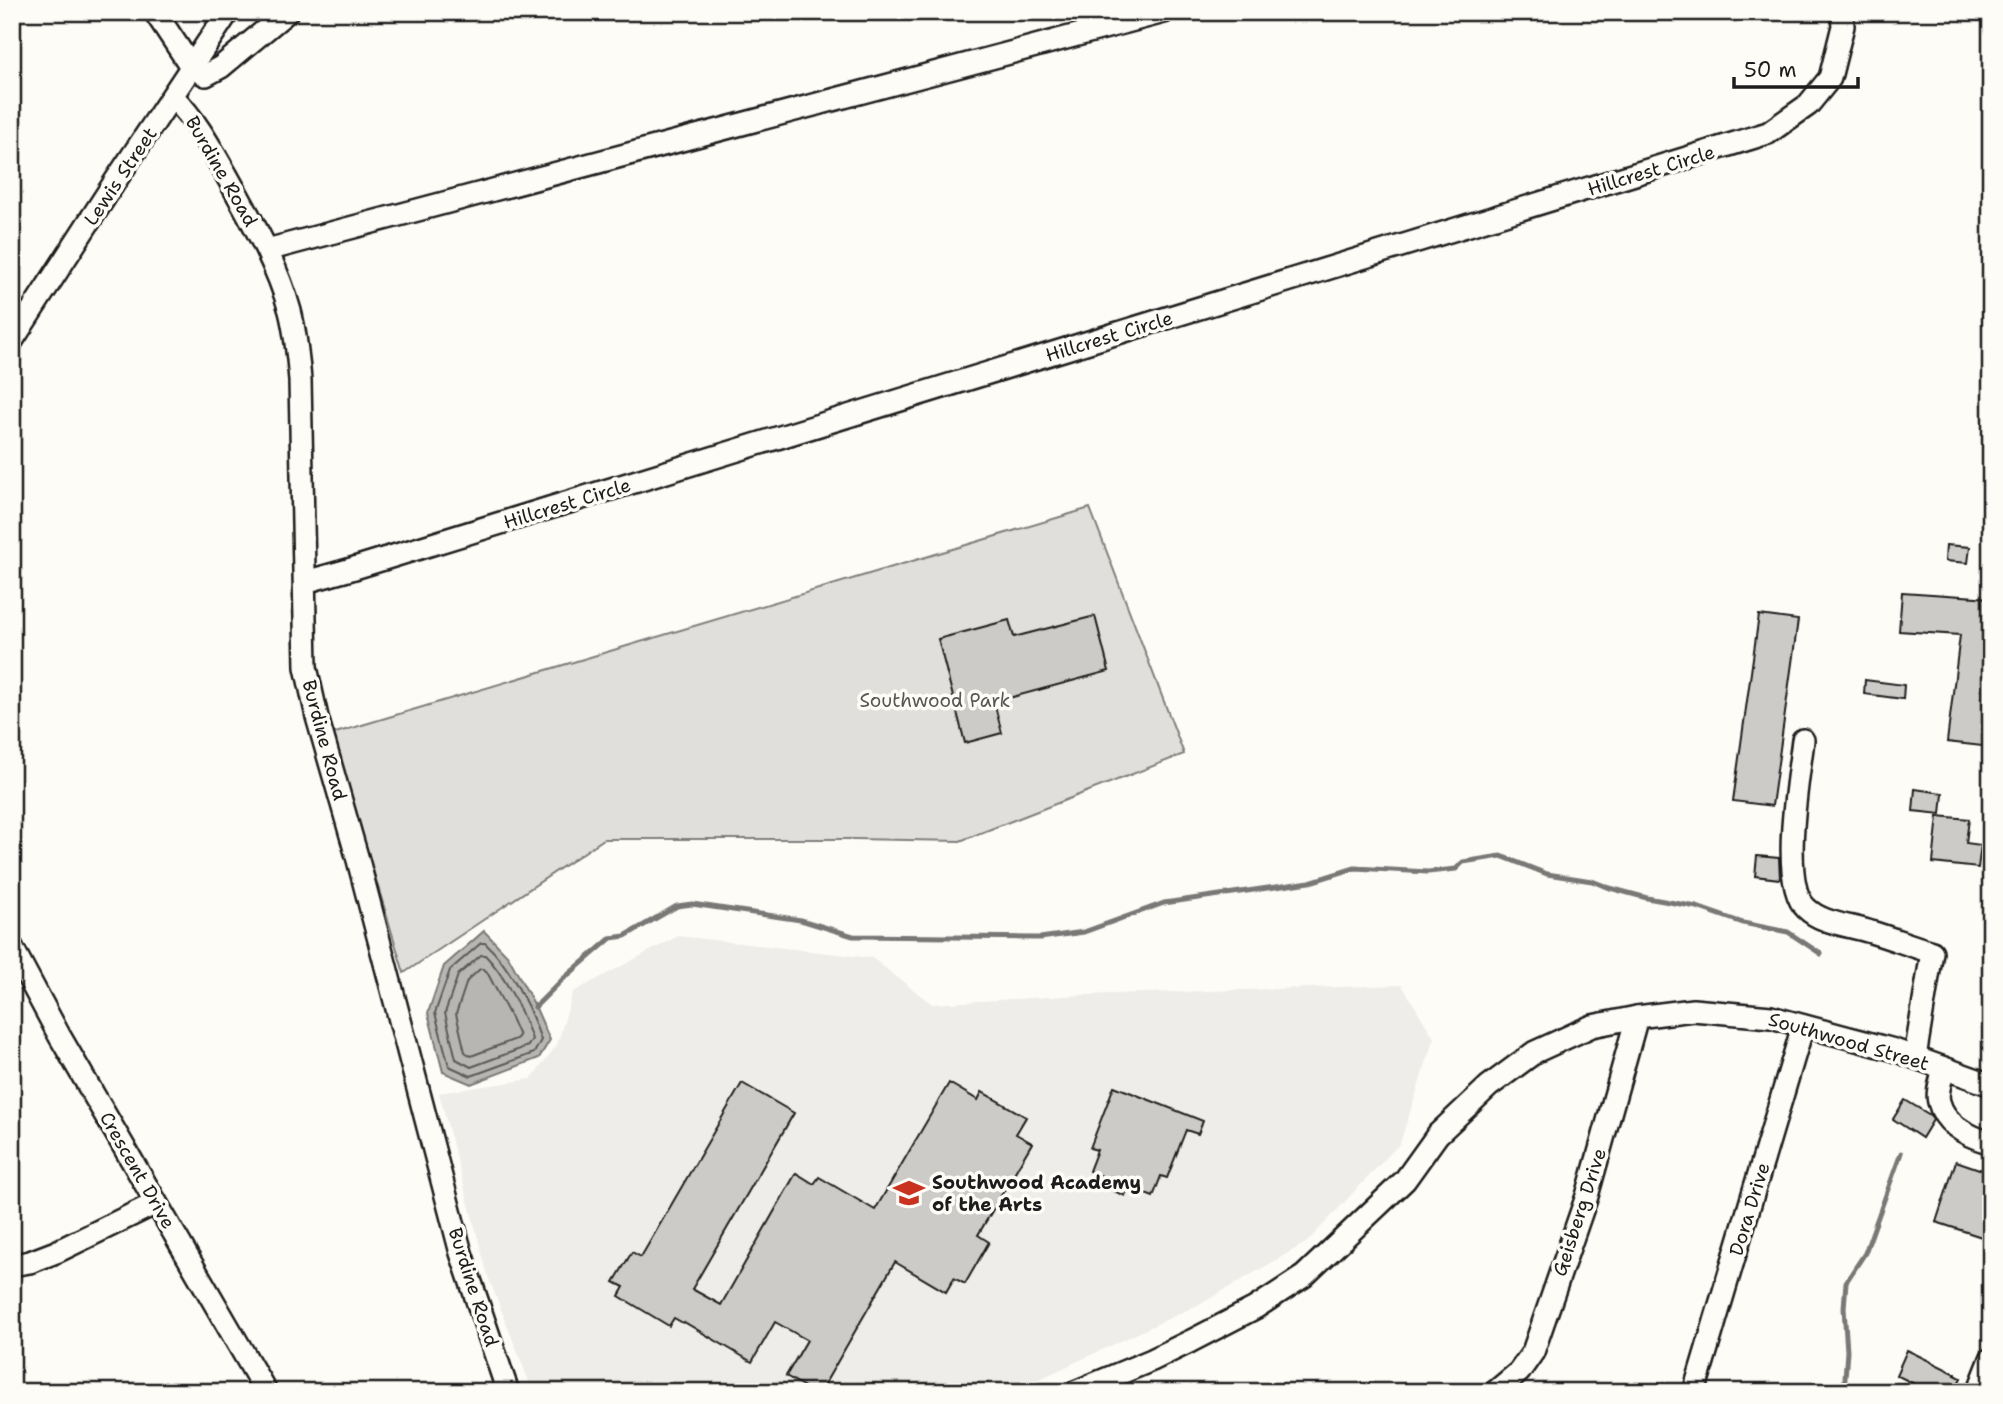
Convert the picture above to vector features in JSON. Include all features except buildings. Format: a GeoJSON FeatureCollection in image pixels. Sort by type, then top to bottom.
{"type":"FeatureCollection","features":[{"type":"Feature","properties":{"kind":"street"},"geometry":{"type":"LineString","coordinates":[[155,12],[192,68],[206,75],[221,67],[287,12]]}},
{"type":"Feature","properties":{"kind":"street","name":"Lewis Street"},"geometry":{"type":"LineString","coordinates":[[12,341],[228,12]]}},
{"type":"Feature","properties":{"kind":"street"},"geometry":{"type":"LineString","coordinates":[[267,250],[1164,12]]}},
{"type":"Feature","properties":{"kind":"street","name":"Hillcrest Circle"},"geometry":{"type":"LineString","coordinates":[[305,582],[1768,133],[1808,105],[1830,78],[1843,26],[1842,12]]}},
{"type":"Feature","properties":{"kind":"street","name":"Burdine Road"},"geometry":{"type":"LineString","coordinates":[[173,97],[189,113],[242,203],[267,250],[291,314],[298,355],[306,667],[317,717],[358,860],[461,1253],[508,1392]]}},
{"type":"Feature","properties":{"kind":"street"},"geometry":{"type":"LineString","coordinates":[[1803,740],[1791,841],[1795,886],[1805,908],[1827,921],[1869,931],[1932,953],[1915,1058]]}},
{"type":"Feature","properties":{"kind":"street","name":"Crescent Drive"},"geometry":{"type":"LineString","coordinates":[[12,947],[266,1392]]}},
{"type":"Feature","properties":{"kind":"street","name":"Southwood Street"},"geometry":{"type":"LineString","coordinates":[[1075,1392],[1153,1360],[1255,1308],[1304,1276],[1405,1180],[1438,1134],[1489,1086],[1535,1052],[1592,1026],[1693,1010],[1771,1017],[1894,1050],[1991,1086]]}},
{"type":"Feature","properties":{"kind":"street","name":"Geisberg Drive"},"geometry":{"type":"LineString","coordinates":[[1495,1392],[1519,1371],[1533,1352],[1587,1196],[1637,1017]]}},
{"type":"Feature","properties":{"kind":"street","name":"Dora Drive"},"geometry":{"type":"LineString","coordinates":[[1694,1392],[1803,1026]]}},
{"type":"Feature","properties":{"kind":"street"},"geometry":{"type":"LineString","coordinates":[[1944,1068],[1938,1101],[1952,1124],[1979,1140],[1991,1143]]}},
{"type":"Feature","properties":{"kind":"street"},"geometry":{"type":"LineString","coordinates":[[12,1265],[30,1262],[56,1252],[156,1203]]}},
{"type":"Feature","properties":{"kind":"street"},"geometry":{"type":"LineString","coordinates":[[1978,1392],[1991,1359]]}},
{"type":"Feature","properties":{"kind":"shaded area","name":"Southwood Academy of the Arts"},"geometry":{"type":"Polygon","coordinates":[[[678,936],[872,958],[932,1004],[1082,995],[1402,985],[1434,1038],[1400,1143],[1307,1242],[1204,1302],[1012,1392],[533,1392],[488,1276],[439,1093],[531,1079],[557,1045],[573,992],[678,936]]]}},
{"type":"Feature","properties":{"kind":"green space","name":"Southwood Park"},"geometry":{"type":"Polygon","coordinates":[[[1090,508],[1184,754],[960,841],[604,839],[404,973],[332,734],[1090,508]]]}},
{"type":"Feature","properties":{"kind":"water"},"geometry":{"type":"Polygon","coordinates":[[[484,931],[508,956],[550,1040],[539,1058],[471,1084],[443,1072],[428,1013],[444,966],[484,931]]]}},
{"type":"Feature","properties":{"kind":"waterway"},"geometry":{"type":"LineString","coordinates":[[535,1007],[611,938],[625,936],[677,906],[692,904],[801,920],[853,936],[1040,938],[1084,932],[1164,903],[1310,882],[1355,868],[1428,872],[1456,869],[1463,862],[1501,856],[1547,874],[1592,881],[1647,898],[1697,907],[1743,923],[1788,932],[1821,954]]}},
{"type":"Feature","properties":{"kind":"waterway"},"geometry":{"type":"LineString","coordinates":[[1844,1392],[1847,1351],[1844,1308],[1846,1282],[1865,1253],[1901,1153]]}},
{"type":"Feature","properties":{"kind":"place","name":"Southwood Academy of the Arts"},"geometry":{"type":"Point","coordinates":[909,1193]}}]}
